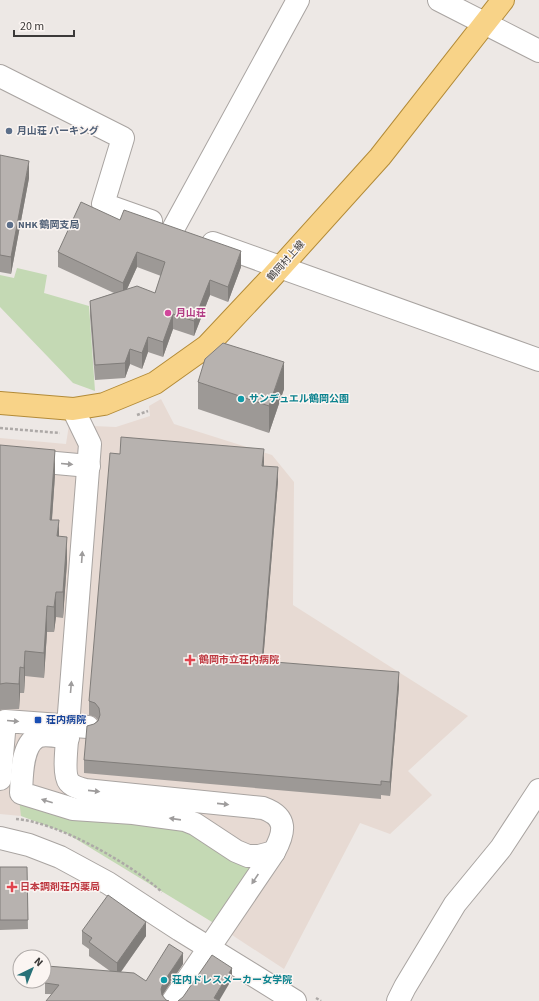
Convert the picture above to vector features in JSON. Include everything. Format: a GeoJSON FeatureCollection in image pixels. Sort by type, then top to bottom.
{"type":"FeatureCollection","features":[{"type":"Feature","properties":{"kind":"main road","name":"鶴岡村上線"},"geometry":{"type":"LineString","coordinates":[[0,403],[73,409],[104,404],[155,383],[207,346],[281,267],[380,157],[503,0]]}},
{"type":"Feature","properties":{"kind":"street"},"geometry":{"type":"LineString","coordinates":[[186,234],[298,0]]}},
{"type":"Feature","properties":{"kind":"street"},"geometry":{"type":"LineString","coordinates":[[439,0],[539,51]]}},
{"type":"Feature","properties":{"kind":"street"},"geometry":{"type":"LineString","coordinates":[[0,76],[123,138],[103,204],[539,360]]}},
{"type":"Feature","properties":{"kind":"street"},"geometry":{"type":"LineString","coordinates":[[73,409],[90,444],[75,730],[66,770],[68,781],[75,787],[85,790],[263,808],[270,810],[277,815],[282,824],[283,832],[274,852],[173,1001]]}},
{"type":"Feature","properties":{"kind":"street"},"geometry":{"type":"LineString","coordinates":[[0,458],[88,466]]}},
{"type":"Feature","properties":{"kind":"street"},"geometry":{"type":"LineString","coordinates":[[0,779],[5,720],[75,730]]}},
{"type":"Feature","properties":{"kind":"street"},"geometry":{"type":"LineString","coordinates":[[75,730],[37,737],[26,751],[10,792],[73,809],[133,813],[185,820],[195,824],[236,851],[248,856],[259,856],[274,852]]}},
{"type":"Feature","properties":{"kind":"street"},"geometry":{"type":"LineString","coordinates":[[398,1001],[405,986],[455,904],[501,848],[539,790]]}},
{"type":"Feature","properties":{"kind":"street"},"geometry":{"type":"LineString","coordinates":[[0,838],[29,845],[60,857],[108,883],[208,948],[295,1001]]}},
{"type":"Feature","properties":{"kind":"shaded area","name":"鶴岡市立荘内病院"},"geometry":{"type":"Polygon","coordinates":[[[161,399],[174,424],[272,455],[294,482],[293,605],[468,716],[408,771],[432,795],[390,834],[360,823],[284,969],[31,803],[21,816],[0,814],[0,438],[66,444],[69,425],[116,427],[150,416],[149,406],[161,399]]]}},
{"type":"Feature","properties":{"kind":"green space"},"geometry":{"type":"Polygon","coordinates":[[[17,268],[47,275],[44,293],[89,306],[95,391],[73,383],[0,307],[0,275],[14,278],[17,268]]]}},
{"type":"Feature","properties":{"kind":"green space"},"geometry":{"type":"Polygon","coordinates":[[[19,799],[182,827],[254,866],[217,925],[66,833],[21,816],[19,799]]]}},
{"type":"Feature","properties":{"kind":"building","name":"NHK 鶴岡支局"},"geometry":{"type":"Polygon","coordinates":[[[0,155],[29,161],[11,257],[0,255],[0,155]]]}},
{"type":"Feature","properties":{"kind":"building"},"geometry":{"type":"Polygon","coordinates":[[[81,202],[120,220],[124,210],[241,251],[228,287],[210,280],[194,321],[173,314],[163,342],[148,337],[142,353],[130,349],[125,363],[95,365],[90,301],[137,286],[155,293],[165,262],[137,252],[123,283],[58,252],[81,202]]]}},
{"type":"Feature","properties":{"kind":"building"},"geometry":{"type":"Polygon","coordinates":[[[223,343],[284,362],[269,406],[198,382],[205,359],[223,343]]]}},
{"type":"Feature","properties":{"kind":"building"},"geometry":{"type":"Polygon","coordinates":[[[121,437],[264,449],[262,466],[278,467],[262,661],[399,672],[390,782],[381,781],[381,785],[84,760],[87,726],[98,721],[100,715],[99,708],[95,703],[89,701],[110,453],[120,454],[121,437]]]}},
{"type":"Feature","properties":{"kind":"building"},"geometry":{"type":"Polygon","coordinates":[[[0,445],[55,450],[50,520],[59,520],[57,536],[67,537],[63,592],[56,592],[54,607],[47,606],[44,653],[25,651],[24,668],[20,667],[19,684],[0,684],[0,445]]]}},
{"type":"Feature","properties":{"kind":"building"},"geometry":{"type":"Polygon","coordinates":[[[0,867],[27,867],[28,920],[0,920],[0,867]]]}},
{"type":"Feature","properties":{"kind":"building"},"geometry":{"type":"Polygon","coordinates":[[[108,895],[146,922],[117,963],[89,942],[92,938],[82,931],[108,895]]]}},
{"type":"Feature","properties":{"kind":"building"},"geometry":{"type":"Polygon","coordinates":[[[169,944],[183,953],[163,983],[161,989],[162,995],[169,1001],[46,1001],[59,985],[52,984],[52,966],[134,973],[146,981],[169,944]]]}},
{"type":"Feature","properties":{"kind":"building"},"geometry":{"type":"Polygon","coordinates":[[[212,955],[232,968],[214,998],[220,1001],[178,1001],[183,997],[212,955]]]}},
{"type":"Feature","properties":{"kind":"place","name":"月山荘 パーキング"},"geometry":{"type":"Point","coordinates":[9,131]}},
{"type":"Feature","properties":{"kind":"place","name":"NHK 鶴岡支局"},"geometry":{"type":"Point","coordinates":[10,225]}},
{"type":"Feature","properties":{"kind":"place","name":"月山荘"},"geometry":{"type":"Point","coordinates":[168,313]}},
{"type":"Feature","properties":{"kind":"place","name":"サンデュエル鶴岡公園"},"geometry":{"type":"Point","coordinates":[241,399]}},
{"type":"Feature","properties":{"kind":"place","name":"鶴岡市立荘内病院"},"geometry":{"type":"Point","coordinates":[190,660]}},
{"type":"Feature","properties":{"kind":"place","name":"荘内病院"},"geometry":{"type":"Point","coordinates":[38,720]}},
{"type":"Feature","properties":{"kind":"place","name":"日本調剤荘内薬局"},"geometry":{"type":"Point","coordinates":[12,887]}},
{"type":"Feature","properties":{"kind":"place","name":"荘内ドレスメーカー女学院"},"geometry":{"type":"Point","coordinates":[164,980]}}]}
